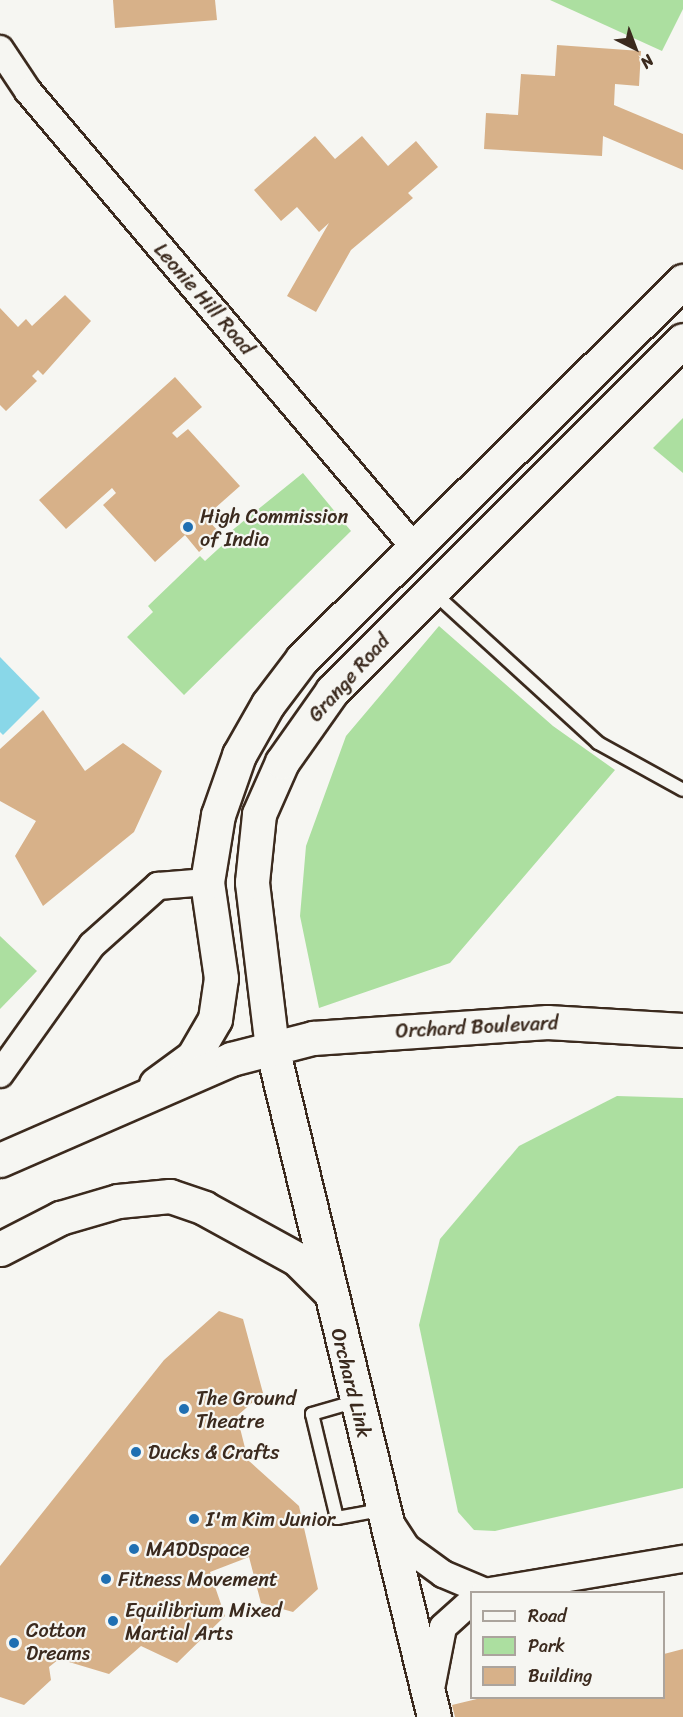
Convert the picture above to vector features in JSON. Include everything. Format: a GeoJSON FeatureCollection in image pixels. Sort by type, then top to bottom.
{"type":"FeatureCollection","features":[{"type":"Feature","properties":{"kind":"main road"},"geometry":{"type":"LineString","coordinates":[[135,1100],[193,1057],[215,1019],[221,978],[207,882],[218,815],[239,755],[268,704],[302,659],[413,546],[683,281]]}},
{"type":"Feature","properties":{"kind":"main road","name":"Grange Road"},"geometry":{"type":"LineString","coordinates":[[272,1048],[252,882],[259,814],[282,762],[332,691],[683,340]]}},
{"type":"Feature","properties":{"kind":"main road","name":"Orchard Boulevard"},"geometry":{"type":"LineString","coordinates":[[272,1048],[313,1038],[547,1022],[683,1030]]}},
{"type":"Feature","properties":{"kind":"main road"},"geometry":{"type":"LineString","coordinates":[[0,1160],[135,1100],[272,1048]]}},
{"type":"Feature","properties":{"kind":"main road","name":"Orchard Link"},"geometry":{"type":"LineString","coordinates":[[272,1048],[381,1509],[431,1709]]}},
{"type":"Feature","properties":{"kind":"main road"},"geometry":{"type":"LineString","coordinates":[[0,1249],[60,1218],[118,1201],[170,1196],[204,1208],[297,1259],[329,1291]]}},
{"type":"Feature","properties":{"kind":"street","name":"Leonie Hill Road"},"geometry":{"type":"LineString","coordinates":[[0,49],[28,91],[413,546]]}},
{"type":"Feature","properties":{"kind":"street"},"geometry":{"type":"LineString","coordinates":[[0,1074],[92,945],[158,886],[207,882]]}},
{"type":"Feature","properties":{"kind":"street"},"geometry":{"type":"LineString","coordinates":[[381,1509],[406,1547],[443,1574],[474,1591]]}},
{"type":"Feature","properties":{"kind":"street"},"geometry":{"type":"LineString","coordinates":[[513,1591],[554,1586],[683,1559]]}},
{"type":"Feature","properties":{"kind":"street"},"geometry":{"type":"LineString","coordinates":[[431,1709],[443,1628],[470,1605]]}},
{"type":"Feature","properties":{"kind":"lane"},"geometry":{"type":"LineString","coordinates":[[431,590],[598,743],[683,790]]}},
{"type":"Feature","properties":{"kind":"lane"},"geometry":{"type":"LineString","coordinates":[[357,1401],[312,1414],[337,1518],[381,1509]]}},
{"type":"Feature","properties":{"kind":"green space"},"geometry":{"type":"Polygon","coordinates":[[[550,0],[683,0],[683,9],[662,51],[550,0]]]}},
{"type":"Feature","properties":{"kind":"green space"},"geometry":{"type":"Polygon","coordinates":[[[683,418],[683,473],[653,448],[683,418]]]}},
{"type":"Feature","properties":{"kind":"green space"},"geometry":{"type":"Polygon","coordinates":[[[303,473],[351,531],[184,695],[127,637],[153,612],[148,606],[200,556],[205,561],[228,540],[225,536],[303,473]]]}},
{"type":"Feature","properties":{"kind":"green space"},"geometry":{"type":"Polygon","coordinates":[[[439,626],[553,726],[615,770],[450,963],[319,1008],[300,916],[306,846],[346,736],[439,626]]]}},
{"type":"Feature","properties":{"kind":"green space"},"geometry":{"type":"Polygon","coordinates":[[[0,936],[37,971],[0,1009],[0,936]]]}},
{"type":"Feature","properties":{"kind":"green space"},"geometry":{"type":"Polygon","coordinates":[[[617,1096],[683,1098],[683,1488],[495,1531],[474,1530],[458,1512],[419,1325],[440,1239],[519,1146],[617,1096]]]}},
{"type":"Feature","properties":{"kind":"water"},"geometry":{"type":"Polygon","coordinates":[[[0,657],[40,698],[3,735],[0,732],[0,657]]]}},
{"type":"Feature","properties":{"kind":"building"},"geometry":{"type":"Polygon","coordinates":[[[113,0],[215,0],[217,20],[115,28],[113,0]]]}},
{"type":"Feature","properties":{"kind":"building"},"geometry":{"type":"Polygon","coordinates":[[[557,45],[641,51],[639,86],[615,84],[614,105],[683,134],[683,170],[603,136],[602,156],[484,149],[486,113],[518,115],[521,74],[555,76],[557,45]]]}},
{"type":"Feature","properties":{"kind":"building"},"geometry":{"type":"Polygon","coordinates":[[[315,136],[335,159],[362,136],[388,166],[416,141],[438,167],[408,193],[413,198],[351,250],[316,312],[287,296],[329,223],[319,232],[297,207],[281,221],[254,190],[315,136]]]}},
{"type":"Feature","properties":{"kind":"building"},"geometry":{"type":"Polygon","coordinates":[[[65,295],[91,321],[43,375],[38,370],[32,376],[37,381],[6,411],[0,405],[0,308],[18,327],[26,319],[32,326],[65,295]]]}},
{"type":"Feature","properties":{"kind":"building"},"geometry":{"type":"Polygon","coordinates":[[[175,377],[202,407],[172,433],[177,438],[188,429],[240,486],[205,517],[220,533],[199,552],[185,535],[155,562],[103,505],[116,493],[112,488],[66,529],[39,500],[175,377]]]}},
{"type":"Feature","properties":{"kind":"building"},"geometry":{"type":"Polygon","coordinates":[[[43,710],[85,771],[123,743],[162,771],[134,832],[43,906],[15,856],[36,821],[0,801],[0,749],[43,710]]]}},
{"type":"Feature","properties":{"kind":"building"},"geometry":{"type":"Polygon","coordinates":[[[219,1311],[243,1319],[263,1393],[237,1416],[248,1460],[299,1506],[318,1589],[293,1612],[261,1603],[249,1557],[210,1572],[225,1616],[177,1663],[141,1646],[109,1674],[59,1659],[49,1667],[51,1680],[24,1705],[0,1697],[0,1566],[164,1360],[219,1311]]]}},
{"type":"Feature","properties":{"kind":"building"},"geometry":{"type":"Polygon","coordinates":[[[683,1649],[683,1717],[455,1717],[452,1705],[477,1699],[665,1699],[665,1654],[683,1649]]]}},
{"type":"Feature","properties":{"kind":"place","name":"High Commission of India"},"geometry":{"type":"Point","coordinates":[188,527]}},
{"type":"Feature","properties":{"kind":"place","name":"The Ground Theatre"},"geometry":{"type":"Point","coordinates":[184,1409]}},
{"type":"Feature","properties":{"kind":"place","name":"Ducks & Crafts"},"geometry":{"type":"Point","coordinates":[136,1452]}},
{"type":"Feature","properties":{"kind":"place","name":"I'm Kim Junior"},"geometry":{"type":"Point","coordinates":[194,1519]}},
{"type":"Feature","properties":{"kind":"place","name":"MADDspace"},"geometry":{"type":"Point","coordinates":[134,1549]}},
{"type":"Feature","properties":{"kind":"place","name":"Fitness Movement"},"geometry":{"type":"Point","coordinates":[106,1579]}},
{"type":"Feature","properties":{"kind":"place","name":"Equilibrium Mixed Martial Arts"},"geometry":{"type":"Point","coordinates":[113,1621]}},
{"type":"Feature","properties":{"kind":"place","name":"Cotton Dreams"},"geometry":{"type":"Point","coordinates":[14,1643]}}]}
